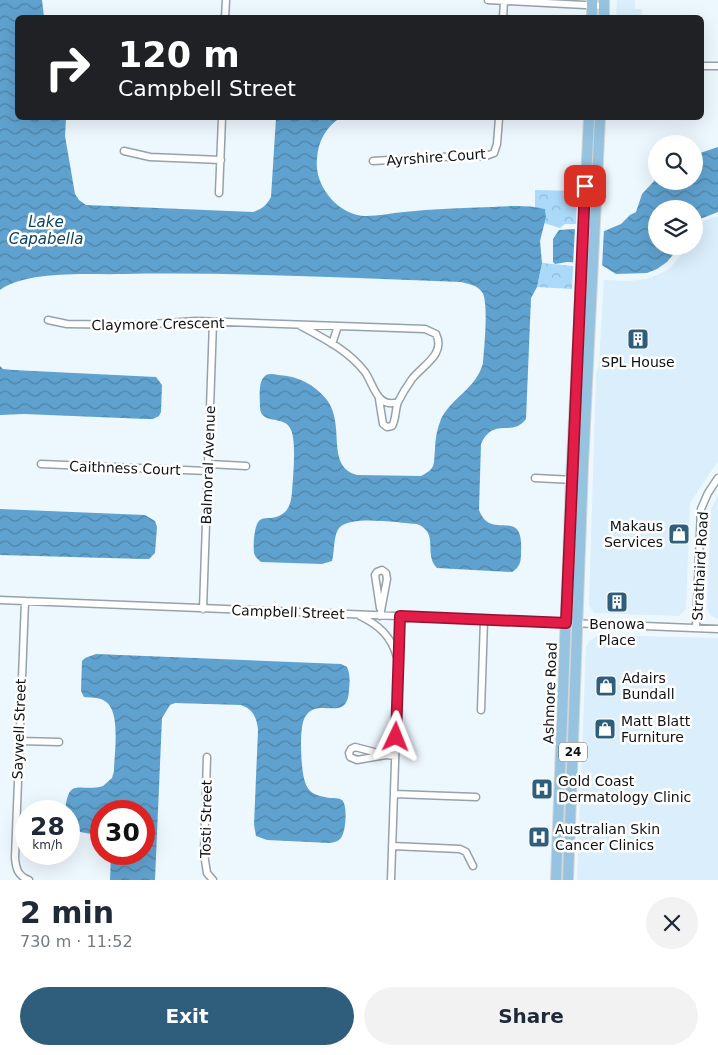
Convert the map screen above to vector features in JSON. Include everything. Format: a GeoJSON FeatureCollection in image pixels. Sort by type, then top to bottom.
{"type":"FeatureCollection","features":[{"type":"Feature","properties":{"kind":"main road","name":"Ashmore Road"},"geometry":{"type":"LineString","coordinates":[[568,880],[576,677],[571,624],[571,480],[589,120]]}},
{"type":"Feature","properties":{"kind":"main road","name":"Ashmore Road"},"geometry":{"type":"LineString","coordinates":[[556,880],[561,775],[582,480],[600,120]]}},
{"type":"Feature","properties":{"kind":"main road"},"geometry":{"type":"LineString","coordinates":[[580,289],[592,284]]}},
{"type":"Feature","properties":{"kind":"street"},"geometry":{"type":"LineString","coordinates":[[225,15],[226,0]]}},
{"type":"Feature","properties":{"kind":"street"},"geometry":{"type":"LineString","coordinates":[[488,0],[604,3]]}},
{"type":"Feature","properties":{"kind":"street"},"geometry":{"type":"LineString","coordinates":[[503,15],[504,1]]}},
{"type":"Feature","properties":{"kind":"street"},"geometry":{"type":"LineString","coordinates":[[704,66],[718,66]]}},
{"type":"Feature","properties":{"kind":"street"},"geometry":{"type":"LineString","coordinates":[[220,192],[222,120]]}},
{"type":"Feature","properties":{"kind":"street","name":"Ayrshire Court"},"geometry":{"type":"LineString","coordinates":[[373,161],[486,156],[494,152],[498,144],[499,120]]}},
{"type":"Feature","properties":{"kind":"street"},"geometry":{"type":"LineString","coordinates":[[124,151],[150,157],[221,160]]}},
{"type":"Feature","properties":{"kind":"street","name":"Claymore Crescent"},"geometry":{"type":"LineString","coordinates":[[48,320],[67,324],[136,325],[196,321],[425,329],[436,334],[439,345],[435,356],[411,381],[398,402],[395,410],[394,424],[387,427],[383,424],[379,398],[365,373],[349,355],[299,326]]}},
{"type":"Feature","properties":{"kind":"street","name":"Balmoral Avenue"},"geometry":{"type":"LineString","coordinates":[[203,609],[213,322]]}},
{"type":"Feature","properties":{"kind":"street"},"geometry":{"type":"LineString","coordinates":[[332,344],[338,326]]}},
{"type":"Feature","properties":{"kind":"street"},"geometry":{"type":"LineString","coordinates":[[379,398],[382,402],[388,404],[398,402]]}},
{"type":"Feature","properties":{"kind":"street","name":"Caithness Court"},"geometry":{"type":"LineString","coordinates":[[41,464],[208,468],[246,466]]}},
{"type":"Feature","properties":{"kind":"street"},"geometry":{"type":"LineString","coordinates":[[535,478],[582,480]]}},
{"type":"Feature","properties":{"kind":"street","name":"Strathaird Road"},"geometry":{"type":"LineString","coordinates":[[696,628],[701,509],[708,493],[718,478]]}},
{"type":"Feature","properties":{"kind":"street"},"geometry":{"type":"LineString","coordinates":[[382,570],[386,572],[387,579],[380,612],[375,575],[378,571],[382,570]]}},
{"type":"Feature","properties":{"kind":"street","name":"Campbell Street"},"geometry":{"type":"LineString","coordinates":[[0,600],[358,615],[380,612],[400,616],[718,629]]}},
{"type":"Feature","properties":{"kind":"street","name":"Saywell Street"},"geometry":{"type":"LineString","coordinates":[[24,601],[15,858],[19,874],[29,880]]}},
{"type":"Feature","properties":{"kind":"street"},"geometry":{"type":"LineString","coordinates":[[358,615],[375,623],[385,632],[394,647],[398,663]]}},
{"type":"Feature","properties":{"kind":"street"},"geometry":{"type":"LineString","coordinates":[[391,880],[400,616]]}},
{"type":"Feature","properties":{"kind":"street"},"geometry":{"type":"LineString","coordinates":[[481,710],[484,620]]}},
{"type":"Feature","properties":{"kind":"street"},"geometry":{"type":"LineString","coordinates":[[19,741],[59,742]]}},
{"type":"Feature","properties":{"kind":"street"},"geometry":{"type":"LineString","coordinates":[[386,755],[357,760],[350,757],[349,753],[355,747],[395,756]]}},
{"type":"Feature","properties":{"kind":"street","name":"Tosti Street"},"geometry":{"type":"LineString","coordinates":[[207,757],[204,854],[206,873],[213,880]]}},
{"type":"Feature","properties":{"kind":"street"},"geometry":{"type":"LineString","coordinates":[[394,794],[476,797]]}},
{"type":"Feature","properties":{"kind":"street"},"geometry":{"type":"LineString","coordinates":[[392,846],[460,849],[466,852],[472,866]]}},
{"type":"Feature","properties":{"kind":"shaded area"},"geometry":{"type":"Polygon","coordinates":[[[617,0],[635,0],[635,9],[642,9],[642,15],[616,15],[617,0]]]}},
{"type":"Feature","properties":{"kind":"shaded area"},"geometry":{"type":"Polygon","coordinates":[[[718,216],[718,461],[690,503],[686,609],[679,616],[594,613],[589,605],[596,374],[599,364],[604,280],[629,281],[646,279],[664,272],[681,255],[703,255],[703,221],[718,216]]]}},
{"type":"Feature","properties":{"kind":"shaded area"},"geometry":{"type":"Polygon","coordinates":[[[718,495],[718,619],[710,615],[707,609],[711,509],[718,495]]]}},
{"type":"Feature","properties":{"kind":"shaded area"},"geometry":{"type":"Polygon","coordinates":[[[598,635],[718,638],[718,880],[577,880],[586,647],[589,641],[598,635]]]}},
{"type":"Feature","properties":{"kind":"green space"},"geometry":{"type":"Polygon","coordinates":[[[535,190],[577,191],[576,224],[565,224],[560,228],[544,223],[546,217],[545,209],[535,207],[535,190]]]}},
{"type":"Feature","properties":{"kind":"green space"},"geometry":{"type":"Polygon","coordinates":[[[542,263],[573,266],[572,289],[537,287],[542,263]]]}},
{"type":"Feature","properties":{"kind":"water","name":"Lake Capabella"},"geometry":{"type":"Polygon","coordinates":[[[0,0],[42,0],[44,15],[15,15],[15,120],[66,120],[65,136],[75,194],[86,205],[253,212],[259,210],[264,207],[271,197],[276,120],[338,120],[327,130],[321,140],[317,169],[324,189],[337,205],[346,210],[356,214],[375,216],[399,212],[505,206],[545,209],[546,217],[540,241],[542,263],[537,287],[531,298],[526,419],[515,427],[492,431],[481,444],[479,510],[484,519],[491,524],[512,526],[517,530],[521,538],[520,564],[512,572],[437,568],[431,556],[430,538],[424,528],[417,524],[389,521],[355,521],[346,523],[340,527],[335,538],[332,561],[322,564],[261,562],[254,553],[254,535],[258,522],[262,519],[276,517],[284,513],[289,506],[294,468],[294,449],[290,428],[287,424],[268,418],[261,413],[260,387],[264,377],[270,374],[299,379],[311,385],[322,394],[332,410],[338,454],[341,463],[347,470],[357,475],[421,476],[430,471],[433,466],[435,442],[441,419],[452,404],[470,386],[480,372],[483,363],[486,326],[485,305],[482,292],[475,286],[461,282],[292,276],[77,274],[26,279],[0,290],[0,0]]]}},
{"type":"Feature","properties":{"kind":"water"},"geometry":{"type":"Polygon","coordinates":[[[718,147],[718,212],[703,218],[703,200],[648,200],[648,255],[673,255],[667,262],[647,273],[616,274],[600,264],[567,262],[555,264],[553,262],[553,239],[559,230],[574,229],[602,232],[621,224],[636,212],[642,194],[648,188],[648,190],[703,190],[703,152],[718,147]]]}},
{"type":"Feature","properties":{"kind":"water"},"geometry":{"type":"Polygon","coordinates":[[[0,366],[3,369],[13,370],[156,377],[162,385],[161,412],[159,416],[153,419],[24,414],[0,415],[0,366]]]}},
{"type":"Feature","properties":{"kind":"water"},"geometry":{"type":"Polygon","coordinates":[[[0,509],[145,515],[155,521],[157,527],[155,553],[149,559],[0,555],[0,509]]]}},
{"type":"Feature","properties":{"kind":"water"},"geometry":{"type":"Polygon","coordinates":[[[96,654],[341,664],[347,667],[349,686],[347,700],[344,705],[338,708],[317,708],[311,711],[303,722],[301,736],[302,768],[308,788],[314,794],[339,799],[344,803],[346,813],[345,826],[340,839],[330,843],[267,840],[256,836],[254,825],[258,730],[254,714],[241,705],[175,703],[170,705],[162,718],[155,880],[110,880],[111,865],[155,865],[155,800],[90,800],[90,834],[80,832],[80,800],[67,800],[69,793],[72,789],[76,788],[103,786],[112,778],[116,732],[113,712],[109,705],[103,700],[84,697],[81,691],[82,661],[96,654]]]}},
{"type":"Feature","properties":{"kind":"pier"},"geometry":{"type":"Polygon","coordinates":[[[575,227],[604,229],[602,268],[599,266],[573,265],[575,227]]]}},
{"type":"Feature","properties":{"kind":"place","name":"SPL House"},"geometry":{"type":"Point","coordinates":[638,339]}},
{"type":"Feature","properties":{"kind":"place","name":"Makaus Services"},"geometry":{"type":"Point","coordinates":[679,534]}},
{"type":"Feature","properties":{"kind":"place","name":"Benowa Place"},"geometry":{"type":"Point","coordinates":[617,602]}},
{"type":"Feature","properties":{"kind":"place","name":"Adairs Bundall"},"geometry":{"type":"Point","coordinates":[606,686]}},
{"type":"Feature","properties":{"kind":"place","name":"Matt Blatt Furniture"},"geometry":{"type":"Point","coordinates":[605,729]}},
{"type":"Feature","properties":{"kind":"place","name":"Gold Coast Dermatology Clinic"},"geometry":{"type":"Point","coordinates":[542,789]}},
{"type":"Feature","properties":{"kind":"place","name":"Australian Skin Cancer Clinics"},"geometry":{"type":"Point","coordinates":[539,837]}},
{"type":"Feature","properties":{"kind":"route"},"geometry":{"type":"LineString","coordinates":[[396,737],[400,616],[566,623],[585,186]]}}]}
